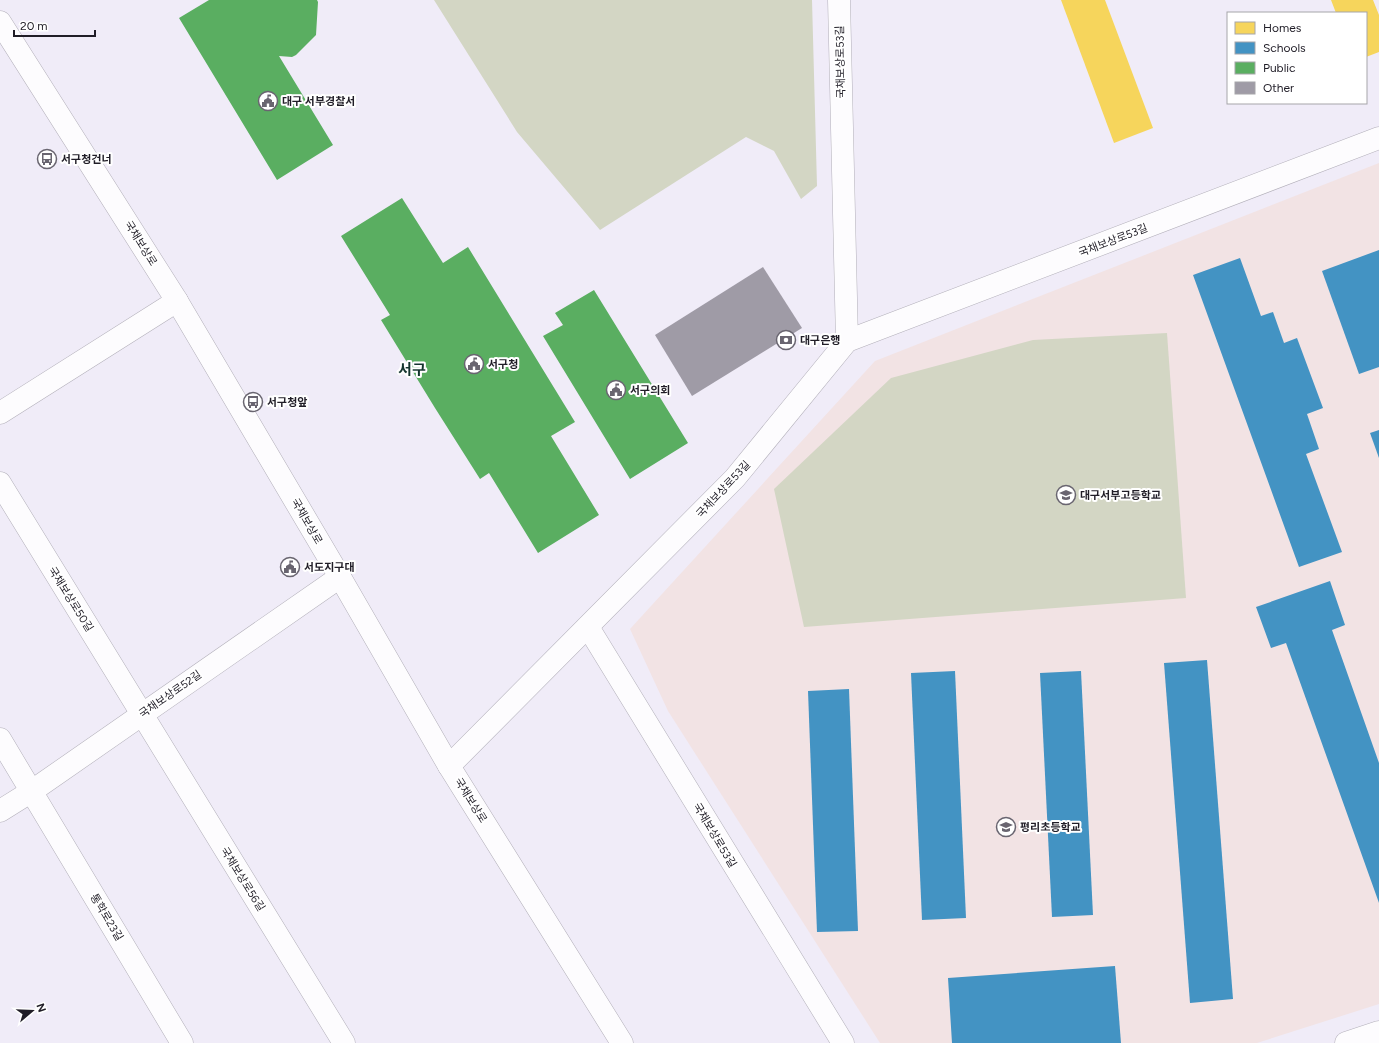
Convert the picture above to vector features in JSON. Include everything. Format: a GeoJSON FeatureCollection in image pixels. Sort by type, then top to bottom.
{"type":"FeatureCollection","features":[{"type":"Feature","properties":{"kind":"street","name":"국채보상로53길"},"geometry":{"type":"LineString","coordinates":[[838,0],[847,341]]}},
{"type":"Feature","properties":{"kind":"street","name":"국채보상로"},"geometry":{"type":"LineString","coordinates":[[0,22],[177,301],[340,577],[449,766],[622,1043]]}},
{"type":"Feature","properties":{"kind":"street","name":"국채보상로53길"},"geometry":{"type":"LineString","coordinates":[[449,766],[734,478],[847,341],[1379,138]]}},
{"type":"Feature","properties":{"kind":"street"},"geometry":{"type":"LineString","coordinates":[[0,413],[177,301]]}},
{"type":"Feature","properties":{"kind":"street","name":"국채보상로50길"},"geometry":{"type":"LineString","coordinates":[[0,484],[142,714]]}},
{"type":"Feature","properties":{"kind":"street","name":"국채보상로52길"},"geometry":{"type":"LineString","coordinates":[[0,811],[32,791],[340,577]]}},
{"type":"Feature","properties":{"kind":"street","name":"국채보상로53길"},"geometry":{"type":"LineString","coordinates":[[588,627],[843,1043]]}},
{"type":"Feature","properties":{"kind":"street","name":"국채보상로56길"},"geometry":{"type":"LineString","coordinates":[[142,714],[344,1043]]}},
{"type":"Feature","properties":{"kind":"street","name":"통학로23길"},"geometry":{"type":"LineString","coordinates":[[0,738],[182,1043]]}},
{"type":"Feature","properties":{"kind":"street"},"geometry":{"type":"LineString","coordinates":[[1346,1043],[1379,1032]]}},
{"type":"Feature","properties":{"kind":"shaded area","name":"대구서부고등학교"},"geometry":{"type":"Polygon","coordinates":[[[1379,163],[1379,1004],[1257,1043],[880,1043],[668,711],[630,629],[875,361],[1379,163]]]}},
{"type":"Feature","properties":{"kind":"green space"},"geometry":{"type":"Polygon","coordinates":[[[434,0],[812,0],[817,186],[801,199],[774,151],[746,137],[600,230],[517,132],[434,0]]]}},
{"type":"Feature","properties":{"kind":"green space"},"geometry":{"type":"Polygon","coordinates":[[[1167,333],[1186,598],[804,627],[774,489],[891,378],[1033,340],[1167,333]]]}},
{"type":"Feature","properties":{"kind":"building: Homes"},"geometry":{"type":"Polygon","coordinates":[[[1061,0],[1105,0],[1153,128],[1114,143],[1061,0]]]}},
{"type":"Feature","properties":{"kind":"building: Homes"},"geometry":{"type":"Polygon","coordinates":[[[1331,0],[1373,0],[1379,15],[1379,52],[1367,57],[1367,12],[1336,12],[1331,0]]]}},
{"type":"Feature","properties":{"kind":"building: Schools"},"geometry":{"type":"Polygon","coordinates":[[[1379,250],[1379,367],[1359,374],[1322,271],[1379,250]]]}},
{"type":"Feature","properties":{"kind":"building: Schools"},"geometry":{"type":"Polygon","coordinates":[[[1240,258],[1261,316],[1273,312],[1284,343],[1297,338],[1323,408],[1307,414],[1319,449],[1306,454],[1342,552],[1299,567],[1193,275],[1240,258]]]}},
{"type":"Feature","properties":{"kind":"building: Schools"},"geometry":{"type":"Polygon","coordinates":[[[1379,430],[1379,458],[1370,433],[1379,430]]]}},
{"type":"Feature","properties":{"kind":"building: Schools"},"geometry":{"type":"Polygon","coordinates":[[[1330,581],[1345,625],[1332,630],[1379,763],[1379,903],[1286,643],[1271,648],[1256,607],[1330,581]]]}},
{"type":"Feature","properties":{"kind":"building: Schools"},"geometry":{"type":"Polygon","coordinates":[[[1207,660],[1233,999],[1190,1003],[1164,663],[1207,660]]]}},
{"type":"Feature","properties":{"kind":"building: Schools"},"geometry":{"type":"Polygon","coordinates":[[[955,671],[966,918],[922,920],[911,673],[955,671]]]}},
{"type":"Feature","properties":{"kind":"building: Schools"},"geometry":{"type":"Polygon","coordinates":[[[1081,671],[1093,915],[1052,917],[1040,673],[1081,671]]]}},
{"type":"Feature","properties":{"kind":"building: Schools"},"geometry":{"type":"Polygon","coordinates":[[[849,689],[858,931],[817,932],[808,691],[849,689]]]}},
{"type":"Feature","properties":{"kind":"building: Schools"},"geometry":{"type":"Polygon","coordinates":[[[1115,966],[1121,1043],[952,1043],[948,978],[1115,966]]]}},
{"type":"Feature","properties":{"kind":"building: Public","name":"대구 서부경찰서"},"geometry":{"type":"Polygon","coordinates":[[[209,0],[317,0],[318,2],[316,35],[296,55],[292,57],[279,56],[333,145],[277,180],[179,18],[209,0]]]}},
{"type":"Feature","properties":{"kind":"building: Public","name":"서구청"},"geometry":{"type":"Polygon","coordinates":[[[402,198],[443,263],[468,247],[575,422],[551,436],[599,515],[538,553],[489,473],[480,479],[435,408],[381,320],[390,315],[341,236],[402,198]]]}},
{"type":"Feature","properties":{"kind":"building: Public","name":"서구의회"},"geometry":{"type":"Polygon","coordinates":[[[594,290],[688,443],[630,479],[543,336],[563,325],[555,313],[594,290]]]}},
{"type":"Feature","properties":{"kind":"building: Other"},"geometry":{"type":"Polygon","coordinates":[[[763,267],[802,328],[692,396],[655,335],[763,267]]]}},
{"type":"Feature","properties":{"kind":"place","name":"대구 서부경찰서"},"geometry":{"type":"Point","coordinates":[268,101]}},
{"type":"Feature","properties":{"kind":"place","name":"서구청건너"},"geometry":{"type":"Point","coordinates":[47,159]}},
{"type":"Feature","properties":{"kind":"place","name":"대구은행"},"geometry":{"type":"Point","coordinates":[786,340]}},
{"type":"Feature","properties":{"kind":"place","name":"서구청"},"geometry":{"type":"Point","coordinates":[474,364]}},
{"type":"Feature","properties":{"kind":"place","name":"서구의회"},"geometry":{"type":"Point","coordinates":[616,390]}},
{"type":"Feature","properties":{"kind":"place","name":"서구청앞"},"geometry":{"type":"Point","coordinates":[253,402]}},
{"type":"Feature","properties":{"kind":"place","name":"대구서부고등학교"},"geometry":{"type":"Point","coordinates":[1066,495]}},
{"type":"Feature","properties":{"kind":"place","name":"서도지구대"},"geometry":{"type":"Point","coordinates":[290,567]}},
{"type":"Feature","properties":{"kind":"place","name":"평리초등학교"},"geometry":{"type":"Point","coordinates":[1006,827]}},
{"type":"Feature","properties":{"kind":"district","name":"서구"},"geometry":{"type":"Point","coordinates":[412,370]}}]}
